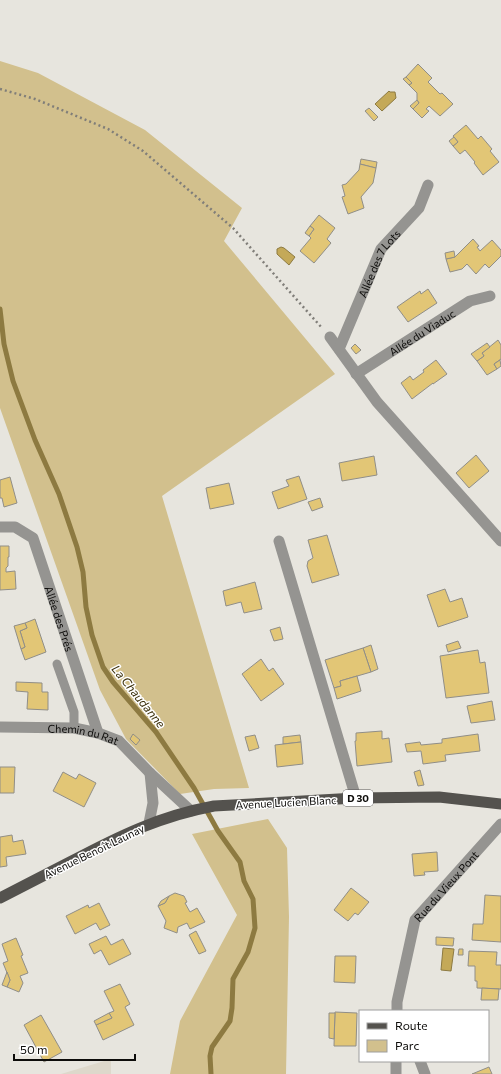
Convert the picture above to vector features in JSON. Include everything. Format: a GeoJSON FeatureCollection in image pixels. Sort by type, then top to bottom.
{"type":"FeatureCollection","features":[{"type":"Feature","properties":{"kind":"main road","name":"Avenue Lucien Blanc"},"geometry":{"type":"LineString","coordinates":[[214,806],[356,798],[440,797],[501,804]]}},
{"type":"Feature","properties":{"kind":"main road","name":"Avenue Benoît Launay"},"geometry":{"type":"LineString","coordinates":[[0,898],[120,836],[149,824],[191,811],[214,806]]}},
{"type":"Feature","properties":{"kind":"street","name":"Allée des 7 Lots"},"geometry":{"type":"LineString","coordinates":[[339,348],[381,249],[419,208],[428,184]]}},
{"type":"Feature","properties":{"kind":"street","name":"Allée du Viaduc"},"geometry":{"type":"LineString","coordinates":[[356,374],[470,301],[490,296]]}},
{"type":"Feature","properties":{"kind":"street"},"geometry":{"type":"LineString","coordinates":[[330,337],[377,402],[501,542]]}},
{"type":"Feature","properties":{"kind":"street","name":"Allée des Prés"},"geometry":{"type":"LineString","coordinates":[[0,527],[15,527],[33,538],[98,733]]}},
{"type":"Feature","properties":{"kind":"street"},"geometry":{"type":"LineString","coordinates":[[279,541],[356,798]]}},
{"type":"Feature","properties":{"kind":"street","name":"Chemin du Rat"},"geometry":{"type":"LineString","coordinates":[[0,727],[74,728],[98,733],[119,741],[150,773],[191,811]]}},
{"type":"Feature","properties":{"kind":"street"},"geometry":{"type":"LineString","coordinates":[[149,824],[153,803],[150,773]]}},
{"type":"Feature","properties":{"kind":"street","name":"Rue du Vieux Pont"},"geometry":{"type":"LineString","coordinates":[[398,1008],[415,920],[501,824]]}},
{"type":"Feature","properties":{"kind":"street"},"geometry":{"type":"LineString","coordinates":[[396,1062],[396,1074]]}},
{"type":"Feature","properties":{"kind":"street"},"geometry":{"type":"LineString","coordinates":[[420,1062],[425,1074]]}},
{"type":"Feature","properties":{"kind":"lane"},"geometry":{"type":"LineString","coordinates":[[57,664],[74,712],[74,728]]}},
{"type":"Feature","properties":{"kind":"path"},"geometry":{"type":"LineString","coordinates":[[0,89],[35,99],[108,129],[143,151],[233,228],[330,337]]}},
{"type":"Feature","properties":{"kind":"shaded area"},"geometry":{"type":"Polygon","coordinates":[[[389,91],[395,92],[396,98],[382,111],[375,104],[389,91]]]}},
{"type":"Feature","properties":{"kind":"shaded area"},"geometry":{"type":"Polygon","coordinates":[[[281,247],[295,257],[289,265],[277,254],[277,249],[281,247]]]}},
{"type":"Feature","properties":{"kind":"shaded area"},"geometry":{"type":"Polygon","coordinates":[[[443,948],[454,949],[451,971],[441,970],[443,948]]]}},
{"type":"Feature","properties":{"kind":"shaded area"},"geometry":{"type":"Polygon","coordinates":[[[111,1059],[111,1074],[61,1074],[111,1059]]]}},
{"type":"Feature","properties":{"kind":"green space"},"geometry":{"type":"Polygon","coordinates":[[[0,61],[38,73],[145,130],[242,208],[224,241],[335,374],[162,496],[249,788],[214,789],[180,794],[126,739],[100,690],[0,408],[0,61]]]}},
{"type":"Feature","properties":{"kind":"green space"},"geometry":{"type":"Polygon","coordinates":[[[268,819],[287,848],[289,917],[286,1074],[170,1074],[180,1021],[237,915],[192,834],[268,819]]]}},
{"type":"Feature","properties":{"kind":"building"},"geometry":{"type":"Polygon","coordinates":[[[418,64],[432,78],[428,82],[453,104],[440,116],[429,106],[426,109],[429,111],[422,118],[413,109],[419,103],[417,100],[417,93],[409,85],[412,83],[406,77],[418,64]]]}},
{"type":"Feature","properties":{"kind":"building"},"geometry":{"type":"Polygon","coordinates":[[[406,77],[412,83],[409,85],[403,79],[406,77]]]}},
{"type":"Feature","properties":{"kind":"building"},"geometry":{"type":"Polygon","coordinates":[[[417,100],[419,103],[413,109],[410,106],[417,100]]]}},
{"type":"Feature","properties":{"kind":"building"},"geometry":{"type":"Polygon","coordinates":[[[369,108],[378,117],[374,121],[365,111],[369,108]]]}},
{"type":"Feature","properties":{"kind":"building"},"geometry":{"type":"Polygon","coordinates":[[[466,125],[478,139],[481,136],[492,149],[490,151],[499,162],[483,175],[465,150],[460,154],[453,146],[458,142],[453,136],[466,125]]]}},
{"type":"Feature","properties":{"kind":"building"},"geometry":{"type":"Polygon","coordinates":[[[454,137],[458,142],[453,146],[449,141],[454,137]]]}},
{"type":"Feature","properties":{"kind":"building"},"geometry":{"type":"Polygon","coordinates":[[[361,159],[377,162],[376,168],[360,164],[361,159]]]}},
{"type":"Feature","properties":{"kind":"building"},"geometry":{"type":"Polygon","coordinates":[[[360,164],[376,168],[373,183],[361,197],[364,208],[348,214],[342,197],[345,196],[342,185],[346,184],[359,170],[360,164]]]}},
{"type":"Feature","properties":{"kind":"building"},"geometry":{"type":"Polygon","coordinates":[[[319,215],[335,228],[327,239],[331,243],[314,263],[300,251],[311,238],[309,236],[314,229],[310,226],[319,215]]]}},
{"type":"Feature","properties":{"kind":"building"},"geometry":{"type":"Polygon","coordinates":[[[310,226],[314,229],[309,236],[305,233],[310,226]]]}},
{"type":"Feature","properties":{"kind":"building"},"geometry":{"type":"Polygon","coordinates":[[[473,239],[479,246],[477,247],[480,251],[492,240],[501,250],[501,256],[489,268],[485,264],[476,274],[467,264],[462,269],[450,272],[446,259],[455,257],[473,239]]]}},
{"type":"Feature","properties":{"kind":"building"},"geometry":{"type":"Polygon","coordinates":[[[454,251],[455,257],[446,259],[445,253],[454,251]]]}},
{"type":"Feature","properties":{"kind":"building"},"geometry":{"type":"Polygon","coordinates":[[[428,289],[437,303],[408,322],[397,307],[420,291],[421,294],[428,289]]]}},
{"type":"Feature","properties":{"kind":"building"},"geometry":{"type":"Polygon","coordinates":[[[498,340],[501,345],[501,359],[494,364],[497,369],[487,375],[477,361],[484,356],[482,353],[498,340]]]}},
{"type":"Feature","properties":{"kind":"building"},"geometry":{"type":"Polygon","coordinates":[[[487,343],[490,347],[482,353],[484,356],[477,361],[471,354],[487,343]]]}},
{"type":"Feature","properties":{"kind":"building"},"geometry":{"type":"Polygon","coordinates":[[[355,344],[361,350],[356,354],[351,348],[355,344]]]}},
{"type":"Feature","properties":{"kind":"building"},"geometry":{"type":"Polygon","coordinates":[[[436,360],[447,374],[412,399],[401,383],[410,376],[413,380],[436,360]]]}},
{"type":"Feature","properties":{"kind":"building"},"geometry":{"type":"Polygon","coordinates":[[[500,360],[501,366],[497,369],[494,364],[500,360]]]}},
{"type":"Feature","properties":{"kind":"building"},"geometry":{"type":"Polygon","coordinates":[[[476,455],[489,471],[469,488],[456,473],[476,455]]]}},
{"type":"Feature","properties":{"kind":"building"},"geometry":{"type":"Polygon","coordinates":[[[374,456],[377,475],[342,481],[339,463],[374,456]]]}},
{"type":"Feature","properties":{"kind":"building"},"geometry":{"type":"Polygon","coordinates":[[[299,476],[307,499],[278,509],[272,492],[289,486],[286,480],[299,476]]]}},
{"type":"Feature","properties":{"kind":"building"},"geometry":{"type":"Polygon","coordinates":[[[10,477],[17,503],[4,507],[2,498],[0,498],[0,480],[10,477]]]}},
{"type":"Feature","properties":{"kind":"building"},"geometry":{"type":"Polygon","coordinates":[[[229,483],[234,504],[210,509],[206,488],[229,483]]]}},
{"type":"Feature","properties":{"kind":"building"},"geometry":{"type":"Polygon","coordinates":[[[320,498],[323,507],[312,511],[308,502],[320,498]]]}},
{"type":"Feature","properties":{"kind":"building"},"geometry":{"type":"Polygon","coordinates":[[[327,535],[339,575],[312,583],[307,566],[308,561],[313,558],[308,540],[327,535]]]}},
{"type":"Feature","properties":{"kind":"building"},"geometry":{"type":"Polygon","coordinates":[[[0,546],[9,546],[8,566],[6,568],[6,572],[15,571],[16,589],[0,590],[0,546]]]}},
{"type":"Feature","properties":{"kind":"building"},"geometry":{"type":"Polygon","coordinates":[[[255,582],[262,609],[244,613],[241,602],[226,606],[223,591],[255,582]]]}},
{"type":"Feature","properties":{"kind":"building"},"geometry":{"type":"Polygon","coordinates":[[[445,589],[450,602],[462,598],[468,617],[438,627],[427,595],[445,589]]]}},
{"type":"Feature","properties":{"kind":"building"},"geometry":{"type":"Polygon","coordinates":[[[35,619],[46,652],[25,660],[21,649],[25,647],[20,631],[27,628],[25,623],[35,619]]]}},
{"type":"Feature","properties":{"kind":"building"},"geometry":{"type":"Polygon","coordinates":[[[25,623],[27,628],[20,631],[25,647],[21,649],[14,626],[25,623]]]}},
{"type":"Feature","properties":{"kind":"building"},"geometry":{"type":"Polygon","coordinates":[[[280,627],[283,639],[274,641],[270,630],[280,627]]]}},
{"type":"Feature","properties":{"kind":"building"},"geometry":{"type":"Polygon","coordinates":[[[458,641],[461,648],[448,652],[446,645],[458,641]]]}},
{"type":"Feature","properties":{"kind":"building"},"geometry":{"type":"Polygon","coordinates":[[[371,645],[378,669],[371,672],[363,648],[371,645]]]}},
{"type":"Feature","properties":{"kind":"building"},"geometry":{"type":"Polygon","coordinates":[[[363,648],[371,672],[340,681],[341,686],[334,688],[325,660],[363,648]]]}},
{"type":"Feature","properties":{"kind":"building"},"geometry":{"type":"Polygon","coordinates":[[[478,650],[480,663],[485,662],[489,693],[446,698],[440,656],[478,650]]]}},
{"type":"Feature","properties":{"kind":"building"},"geometry":{"type":"Polygon","coordinates":[[[261,659],[269,671],[273,668],[284,684],[261,701],[242,674],[261,659]]]}},
{"type":"Feature","properties":{"kind":"building"},"geometry":{"type":"Polygon","coordinates":[[[357,676],[361,691],[337,699],[334,688],[341,686],[340,681],[357,676]]]}},
{"type":"Feature","properties":{"kind":"building"},"geometry":{"type":"Polygon","coordinates":[[[16,682],[42,683],[42,692],[48,692],[48,710],[27,709],[28,692],[16,691],[16,682]]]}},
{"type":"Feature","properties":{"kind":"building"},"geometry":{"type":"Polygon","coordinates":[[[492,701],[495,720],[471,723],[467,706],[492,701]]]}},
{"type":"Feature","properties":{"kind":"building"},"geometry":{"type":"Polygon","coordinates":[[[382,731],[382,739],[389,738],[392,762],[357,766],[355,741],[356,733],[382,731]]]}},
{"type":"Feature","properties":{"kind":"building"},"geometry":{"type":"Polygon","coordinates":[[[133,734],[140,740],[136,745],[130,739],[133,734]]]}},
{"type":"Feature","properties":{"kind":"building"},"geometry":{"type":"Polygon","coordinates":[[[478,734],[480,751],[445,755],[446,761],[423,764],[421,751],[407,752],[405,744],[420,742],[421,745],[442,743],[442,739],[478,734]]]}},
{"type":"Feature","properties":{"kind":"building"},"geometry":{"type":"Polygon","coordinates":[[[255,735],[259,748],[249,751],[245,737],[255,735]]]}},
{"type":"Feature","properties":{"kind":"building"},"geometry":{"type":"Polygon","coordinates":[[[300,735],[301,742],[283,744],[283,737],[300,735]]]}},
{"type":"Feature","properties":{"kind":"building"},"geometry":{"type":"Polygon","coordinates":[[[301,742],[303,764],[277,767],[275,745],[301,742]]]}},
{"type":"Feature","properties":{"kind":"building"},"geometry":{"type":"Polygon","coordinates":[[[0,767],[15,767],[14,793],[0,793],[0,767]]]}},
{"type":"Feature","properties":{"kind":"building"},"geometry":{"type":"Polygon","coordinates":[[[420,770],[424,785],[418,786],[414,772],[420,770]]]}},
{"type":"Feature","properties":{"kind":"building"},"geometry":{"type":"Polygon","coordinates":[[[63,772],[76,779],[79,774],[96,783],[84,807],[53,791],[63,772]]]}},
{"type":"Feature","properties":{"kind":"building"},"geometry":{"type":"Polygon","coordinates":[[[12,835],[13,842],[23,840],[26,854],[6,857],[7,866],[0,867],[0,837],[12,835]]]}},
{"type":"Feature","properties":{"kind":"building"},"geometry":{"type":"Polygon","coordinates":[[[437,852],[438,871],[424,872],[425,875],[414,876],[412,854],[437,852]]]}},
{"type":"Feature","properties":{"kind":"building"},"geometry":{"type":"Polygon","coordinates":[[[351,888],[369,902],[358,915],[355,913],[348,921],[334,910],[351,888]]]}},
{"type":"Feature","properties":{"kind":"building"},"geometry":{"type":"Polygon","coordinates":[[[175,893],[184,896],[187,902],[185,903],[190,912],[197,908],[205,922],[190,929],[187,923],[178,927],[177,933],[164,928],[166,921],[158,906],[165,903],[169,896],[175,893]]]}},
{"type":"Feature","properties":{"kind":"building"},"geometry":{"type":"Polygon","coordinates":[[[485,895],[501,896],[501,942],[472,940],[473,924],[483,924],[485,895]]]}},
{"type":"Feature","properties":{"kind":"building"},"geometry":{"type":"Polygon","coordinates":[[[169,896],[165,903],[158,906],[161,901],[169,896]]]}},
{"type":"Feature","properties":{"kind":"building"},"geometry":{"type":"Polygon","coordinates":[[[99,903],[110,925],[100,930],[96,923],[75,934],[66,916],[88,905],[89,908],[99,903]]]}},
{"type":"Feature","properties":{"kind":"building"},"geometry":{"type":"Polygon","coordinates":[[[196,931],[206,951],[199,954],[189,935],[196,931]]]}},
{"type":"Feature","properties":{"kind":"building"},"geometry":{"type":"Polygon","coordinates":[[[106,936],[111,945],[123,939],[131,954],[109,965],[101,950],[94,954],[89,944],[106,936]]]}},
{"type":"Feature","properties":{"kind":"building"},"geometry":{"type":"Polygon","coordinates":[[[436,937],[454,938],[453,946],[436,945],[436,937]]]}},
{"type":"Feature","properties":{"kind":"building"},"geometry":{"type":"Polygon","coordinates":[[[16,938],[28,973],[20,976],[23,983],[19,992],[7,987],[10,980],[3,963],[8,961],[2,944],[16,938]]]}},
{"type":"Feature","properties":{"kind":"building"},"geometry":{"type":"Polygon","coordinates":[[[459,949],[463,949],[463,955],[458,955],[459,949]]]}},
{"type":"Feature","properties":{"kind":"building"},"geometry":{"type":"Polygon","coordinates":[[[469,951],[497,952],[496,965],[501,965],[501,989],[477,988],[477,981],[475,981],[475,966],[468,966],[469,951]]]}},
{"type":"Feature","properties":{"kind":"building"},"geometry":{"type":"Polygon","coordinates":[[[335,956],[356,956],[355,983],[334,982],[335,956]]]}},
{"type":"Feature","properties":{"kind":"building"},"geometry":{"type":"Polygon","coordinates":[[[7,972],[10,980],[7,987],[2,985],[7,972]]]}},
{"type":"Feature","properties":{"kind":"building"},"geometry":{"type":"Polygon","coordinates":[[[120,984],[130,1004],[125,1007],[134,1025],[103,1040],[96,1025],[112,1018],[109,1013],[114,1011],[104,991],[120,984]]]}},
{"type":"Feature","properties":{"kind":"building"},"geometry":{"type":"Polygon","coordinates":[[[482,988],[499,989],[498,1000],[481,1000],[482,988]]]}},
{"type":"Feature","properties":{"kind":"building"},"geometry":{"type":"Polygon","coordinates":[[[335,1012],[357,1013],[356,1046],[334,1046],[335,1012]]]}},
{"type":"Feature","properties":{"kind":"building"},"geometry":{"type":"Polygon","coordinates":[[[109,1013],[112,1018],[96,1025],[94,1021],[109,1013]]]}},
{"type":"Feature","properties":{"kind":"building"},"geometry":{"type":"Polygon","coordinates":[[[329,1013],[335,1013],[334,1039],[329,1038],[329,1013]]]}},
{"type":"Feature","properties":{"kind":"building"},"geometry":{"type":"Polygon","coordinates":[[[41,1015],[62,1052],[44,1062],[24,1025],[41,1015]]]}},
{"type":"Feature","properties":{"kind":"building"},"geometry":{"type":"Polygon","coordinates":[[[489,1067],[492,1074],[472,1074],[489,1067]]]}},
{"type":"Feature","properties":{"kind":"waterway","name":"La Chaudanne"},"geometry":{"type":"LineString","coordinates":[[0,309],[4,344],[13,381],[35,440],[59,494],[77,547],[83,572],[86,607],[92,635],[103,667],[113,682],[156,732],[194,788],[218,831],[240,862],[244,881],[253,899],[255,928],[248,952],[233,979],[230,1021],[212,1047],[210,1056],[211,1074]]}}]}
